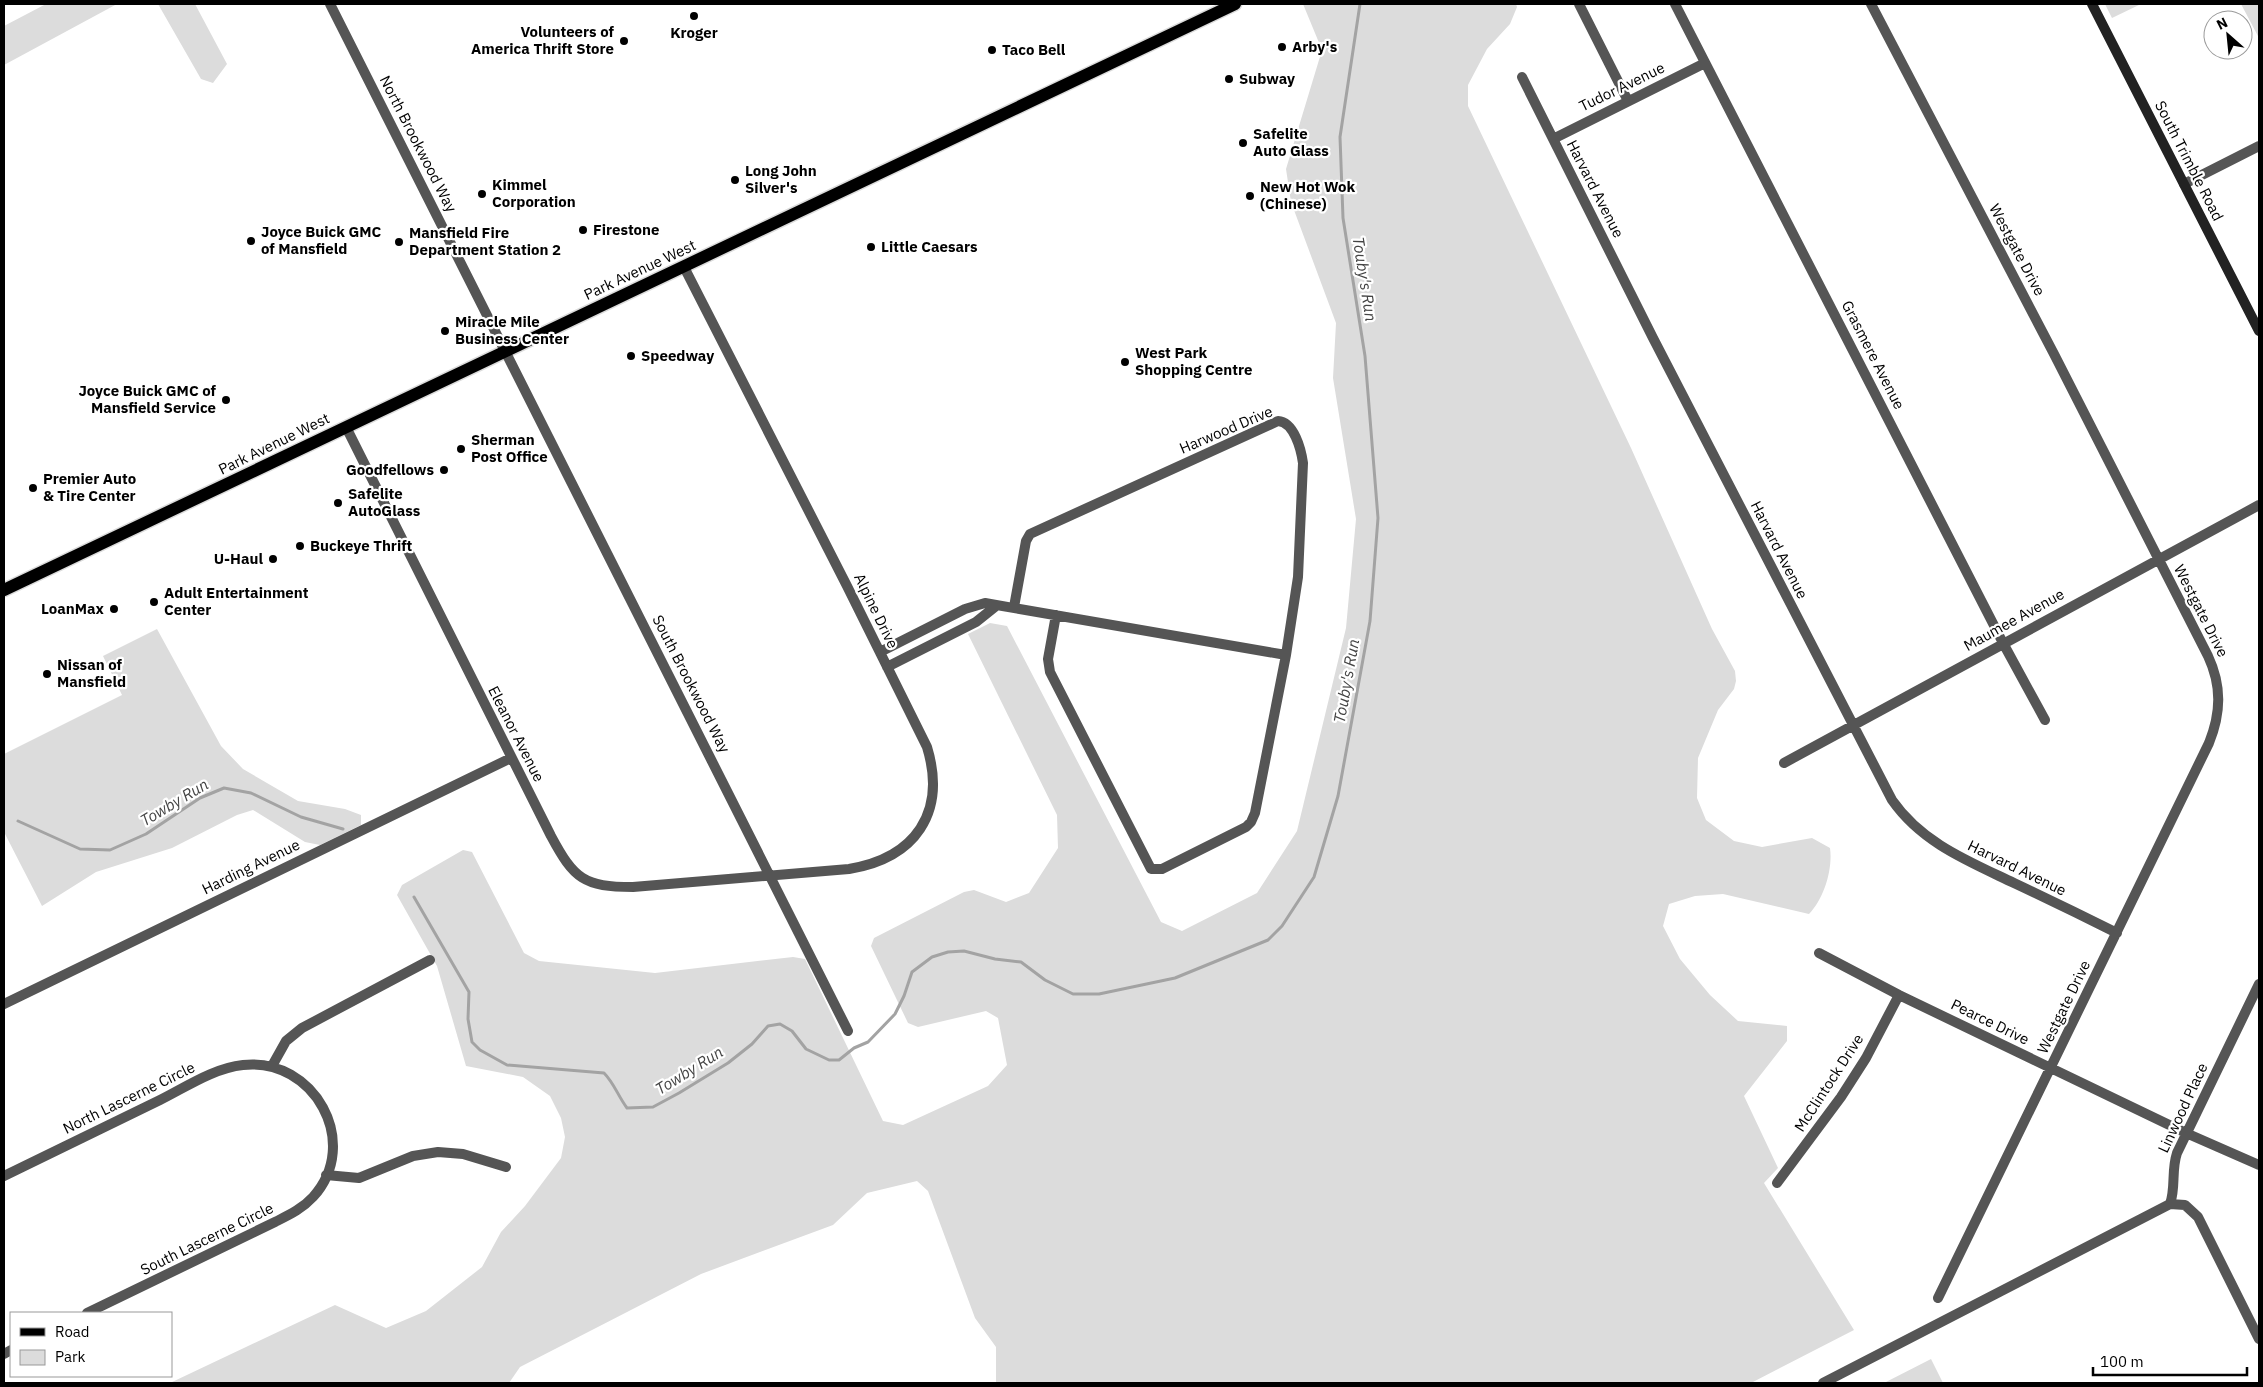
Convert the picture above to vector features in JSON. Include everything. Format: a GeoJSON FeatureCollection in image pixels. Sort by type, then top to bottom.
{"type":"FeatureCollection","features":[{"type":"Feature","properties":{"kind":"main road","name":"Park Avenue West"},"geometry":{"type":"LineString","coordinates":[[4,590],[1235,4]]}},
{"type":"Feature","properties":{"kind":"main road","name":"South Trimble Road"},"geometry":{"type":"LineString","coordinates":[[2092,4],[2258,325]]}},
{"type":"Feature","properties":{"kind":"street","name":"North Brookwood Way"},"geometry":{"type":"LineString","coordinates":[[330,4],[506,351]]}},
{"type":"Feature","properties":{"kind":"street"},"geometry":{"type":"LineString","coordinates":[[1579,4],[1628,101]]}},
{"type":"Feature","properties":{"kind":"street","name":"Grasmere Avenue"},"geometry":{"type":"LineString","coordinates":[[1675,4],[2003,643],[2045,720]]}},
{"type":"Feature","properties":{"kind":"street","name":"Westgate Drive"},"geometry":{"type":"LineString","coordinates":[[1871,4],[2054,354],[2158,559],[2213,668],[2218,688],[2219,710],[2209,743],[1938,1298]]}},
{"type":"Feature","properties":{"kind":"street","name":"Tudor Avenue"},"geometry":{"type":"LineString","coordinates":[[1553,138],[1705,63]]}},
{"type":"Feature","properties":{"kind":"street","name":"Harvard Avenue"},"geometry":{"type":"LineString","coordinates":[[1522,77],[1852,726],[1892,800],[1921,833],[1951,852],[2117,933]]}},
{"type":"Feature","properties":{"kind":"street"},"geometry":{"type":"LineString","coordinates":[[2184,184],[2259,146]]}},
{"type":"Feature","properties":{"kind":"street","name":"Alpine Drive"},"geometry":{"type":"LineString","coordinates":[[684,267],[927,747],[934,778],[933,798],[924,822],[918,832],[901,849],[865,866],[770,875]]}},
{"type":"Feature","properties":{"kind":"street","name":"South Brookwood Way"},"geometry":{"type":"LineString","coordinates":[[506,351],[848,1030]]}},
{"type":"Feature","properties":{"kind":"street","name":"Harwood Drive"},"geometry":{"type":"LineString","coordinates":[[1014,607],[1026,540],[1030,534],[1278,421],[1284,421],[1288,424],[1300,450],[1303,463],[1300,560],[1286,655],[1251,822],[1238,831],[1155,870],[1147,864],[1050,672],[1048,659],[1056,615]]}},
{"type":"Feature","properties":{"kind":"street","name":"Eleanor Avenue"},"geometry":{"type":"LineString","coordinates":[[346,427],[511,758],[563,859],[571,870],[590,882],[614,887],[770,875]]}},
{"type":"Feature","properties":{"kind":"street","name":"Maumee Avenue"},"geometry":{"type":"LineString","coordinates":[[1784,763],[2259,505]]}},
{"type":"Feature","properties":{"kind":"street"},"geometry":{"type":"LineString","coordinates":[[880,652],[965,609],[985,603],[1286,655]]}},
{"type":"Feature","properties":{"kind":"street"},"geometry":{"type":"LineString","coordinates":[[887,667],[976,622],[996,606]]}},
{"type":"Feature","properties":{"kind":"street","name":"Harding Avenue"},"geometry":{"type":"LineString","coordinates":[[4,1004],[511,758]]}},
{"type":"Feature","properties":{"kind":"street","name":"Pearce Drive"},"geometry":{"type":"LineString","coordinates":[[1819,953],[1899,995],[2186,1134],[2259,1165]]}},
{"type":"Feature","properties":{"kind":"street"},"geometry":{"type":"LineString","coordinates":[[272,1066],[286,1041],[302,1028],[430,960]]}},
{"type":"Feature","properties":{"kind":"street","name":"Linwood Place"},"geometry":{"type":"LineString","coordinates":[[2170,1204],[2174,1195],[2172,1170],[2174,1161],[2259,984]]}},
{"type":"Feature","properties":{"kind":"street","name":"McClintock Drive"},"geometry":{"type":"LineString","coordinates":[[1777,1183],[1841,1097],[1866,1058],[1899,995]]}},
{"type":"Feature","properties":{"kind":"street","name":"North Lascerne Circle"},"geometry":{"type":"LineString","coordinates":[[4,1176],[206,1077],[242,1065],[272,1066],[296,1078],[322,1104]]}},
{"type":"Feature","properties":{"kind":"street","name":"South Lascerne Circle"},"geometry":{"type":"LineString","coordinates":[[90,1312],[304,1206],[314,1196],[326,1175],[333,1151],[332,1127],[322,1104]]}},
{"type":"Feature","properties":{"kind":"street"},"geometry":{"type":"LineString","coordinates":[[326,1175],[359,1178],[413,1156],[438,1152],[463,1154],[506,1167]]}},
{"type":"Feature","properties":{"kind":"street"},"geometry":{"type":"LineString","coordinates":[[1823,1383],[2170,1204],[2185,1205],[2198,1217],[2259,1339]]}},
{"type":"Feature","properties":{"kind":"green space"},"geometry":{"type":"Polygon","coordinates":[[[46,4],[117,4],[4,65],[4,26],[46,4]]]}},
{"type":"Feature","properties":{"kind":"green space"},"geometry":{"type":"Polygon","coordinates":[[[158,4],[195,4],[227,64],[213,83],[201,79],[158,4]]]}},
{"type":"Feature","properties":{"kind":"green space"},"geometry":{"type":"Polygon","coordinates":[[[1303,4],[1516,4],[1517,7],[1510,24],[1487,49],[1468,85],[1468,106],[1631,448],[1712,629],[1735,671],[1736,681],[1734,689],[1718,710],[1698,758],[1697,798],[1706,820],[1734,841],[1762,847],[1812,838],[1830,848],[1829,874],[1819,900],[1809,914],[1723,894],[1695,896],[1669,904],[1663,926],[1680,959],[1710,995],[1738,1021],[1787,1026],[1787,1041],[1744,1096],[1778,1168],[1764,1183],[1854,1330],[1751,1383],[996,1383],[996,1347],[975,1318],[928,1191],[917,1181],[867,1193],[833,1225],[701,1274],[520,1367],[509,1383],[170,1383],[335,1305],[386,1328],[426,1311],[482,1267],[501,1232],[525,1206],[561,1158],[565,1137],[561,1118],[550,1096],[523,1077],[466,1066],[437,966],[397,895],[402,885],[463,850],[472,852],[524,953],[539,961],[655,973],[793,957],[805,959],[883,1121],[903,1125],[988,1086],[1007,1065],[998,1018],[986,1011],[918,1027],[908,1023],[871,946],[874,938],[964,892],[974,890],[1006,902],[1029,893],[1058,848],[1057,815],[968,634],[990,623],[1007,626],[1161,922],[1182,931],[1257,893],[1297,831],[1346,628],[1356,519],[1333,378],[1336,323],[1291,202],[1286,169],[1322,50],[1303,4]]]}},
{"type":"Feature","properties":{"kind":"green space"},"geometry":{"type":"Polygon","coordinates":[[[2105,4],[2141,4],[2112,18],[2105,4]]]}},
{"type":"Feature","properties":{"kind":"green space"},"geometry":{"type":"Polygon","coordinates":[[[2241,4],[2259,4],[2259,38],[2253,27],[2253,10],[2244,10],[2241,4]]]}},
{"type":"Feature","properties":{"kind":"green space"},"geometry":{"type":"Polygon","coordinates":[[[157,629],[221,746],[243,769],[298,801],[345,809],[361,815],[361,825],[320,845],[305,842],[253,810],[237,815],[172,848],[96,872],[42,906],[4,832],[4,754],[122,695],[103,656],[157,629]]]}},
{"type":"Feature","properties":{"kind":"green space"},"geometry":{"type":"Polygon","coordinates":[[[1931,1359],[1943,1383],[1884,1383],[1931,1359]]]}},
{"type":"Feature","properties":{"kind":"waterway","name":"Touby's Run"},"geometry":{"type":"LineString","coordinates":[[414,897],[469,992],[468,1019],[472,1042],[480,1050],[507,1065],[604,1073],[627,1108],[653,1107],[679,1093],[728,1063],[752,1044],[768,1026],[780,1024],[792,1031],[806,1049],[829,1060],[839,1060],[854,1048],[868,1042],[895,1014],[904,996],[912,972],[932,957],[948,952],[964,951],[995,959],[1021,962],[1045,980],[1073,994],[1099,994],[1175,978],[1268,940],[1282,926],[1314,877],[1338,796],[1370,621],[1378,518],[1365,356],[1343,218],[1340,137],[1360,4]]}},
{"type":"Feature","properties":{"kind":"waterway","name":"Towby Run"},"geometry":{"type":"LineString","coordinates":[[18,821],[80,849],[110,850],[146,834],[200,798],[224,788],[251,793],[301,817],[343,829]]}},
{"type":"Feature","properties":{"kind":"place","name":"Kroger"},"geometry":{"type":"Point","coordinates":[694,16]}},
{"type":"Feature","properties":{"kind":"place","name":"Volunteers of America Thrift Store"},"geometry":{"type":"Point","coordinates":[624,41]}},
{"type":"Feature","properties":{"kind":"place","name":"Arby's"},"geometry":{"type":"Point","coordinates":[1282,47]}},
{"type":"Feature","properties":{"kind":"place","name":"Taco Bell"},"geometry":{"type":"Point","coordinates":[992,50]}},
{"type":"Feature","properties":{"kind":"place","name":"Subway"},"geometry":{"type":"Point","coordinates":[1229,79]}},
{"type":"Feature","properties":{"kind":"place","name":"Safelite Auto Glass"},"geometry":{"type":"Point","coordinates":[1243,143]}},
{"type":"Feature","properties":{"kind":"place","name":"Long John Silver's"},"geometry":{"type":"Point","coordinates":[735,180]}},
{"type":"Feature","properties":{"kind":"place","name":"Kimmel Corporation"},"geometry":{"type":"Point","coordinates":[482,194]}},
{"type":"Feature","properties":{"kind":"place","name":"New Hot Wok (Chinese)"},"geometry":{"type":"Point","coordinates":[1250,196]}},
{"type":"Feature","properties":{"kind":"place","name":"Firestone"},"geometry":{"type":"Point","coordinates":[583,230]}},
{"type":"Feature","properties":{"kind":"place","name":"Joyce Buick GMC of Mansfield"},"geometry":{"type":"Point","coordinates":[251,241]}},
{"type":"Feature","properties":{"kind":"place","name":"Mansfield Fire Department Station 2"},"geometry":{"type":"Point","coordinates":[399,242]}},
{"type":"Feature","properties":{"kind":"place","name":"Little Caesars"},"geometry":{"type":"Point","coordinates":[871,247]}},
{"type":"Feature","properties":{"kind":"place","name":"Miracle Mile Business Center"},"geometry":{"type":"Point","coordinates":[445,331]}},
{"type":"Feature","properties":{"kind":"place","name":"Speedway"},"geometry":{"type":"Point","coordinates":[631,356]}},
{"type":"Feature","properties":{"kind":"place","name":"West Park Shopping Centre"},"geometry":{"type":"Point","coordinates":[1125,362]}},
{"type":"Feature","properties":{"kind":"place","name":"Joyce Buick GMC of Mansfield Service"},"geometry":{"type":"Point","coordinates":[226,400]}},
{"type":"Feature","properties":{"kind":"place","name":"Sherman Post Office"},"geometry":{"type":"Point","coordinates":[461,449]}},
{"type":"Feature","properties":{"kind":"place","name":"Goodfellows"},"geometry":{"type":"Point","coordinates":[444,470]}},
{"type":"Feature","properties":{"kind":"place","name":"Premier Auto & Tire Center"},"geometry":{"type":"Point","coordinates":[33,488]}},
{"type":"Feature","properties":{"kind":"place","name":"Safelite AutoGlass"},"geometry":{"type":"Point","coordinates":[338,503]}},
{"type":"Feature","properties":{"kind":"place","name":"Buckeye Thrift"},"geometry":{"type":"Point","coordinates":[300,546]}},
{"type":"Feature","properties":{"kind":"place","name":"U-Haul"},"geometry":{"type":"Point","coordinates":[273,559]}},
{"type":"Feature","properties":{"kind":"place","name":"Adult Entertainment Center"},"geometry":{"type":"Point","coordinates":[154,602]}},
{"type":"Feature","properties":{"kind":"place","name":"LoanMax"},"geometry":{"type":"Point","coordinates":[114,609]}},
{"type":"Feature","properties":{"kind":"place","name":"Nissan of Mansfield"},"geometry":{"type":"Point","coordinates":[47,674]}}]}
